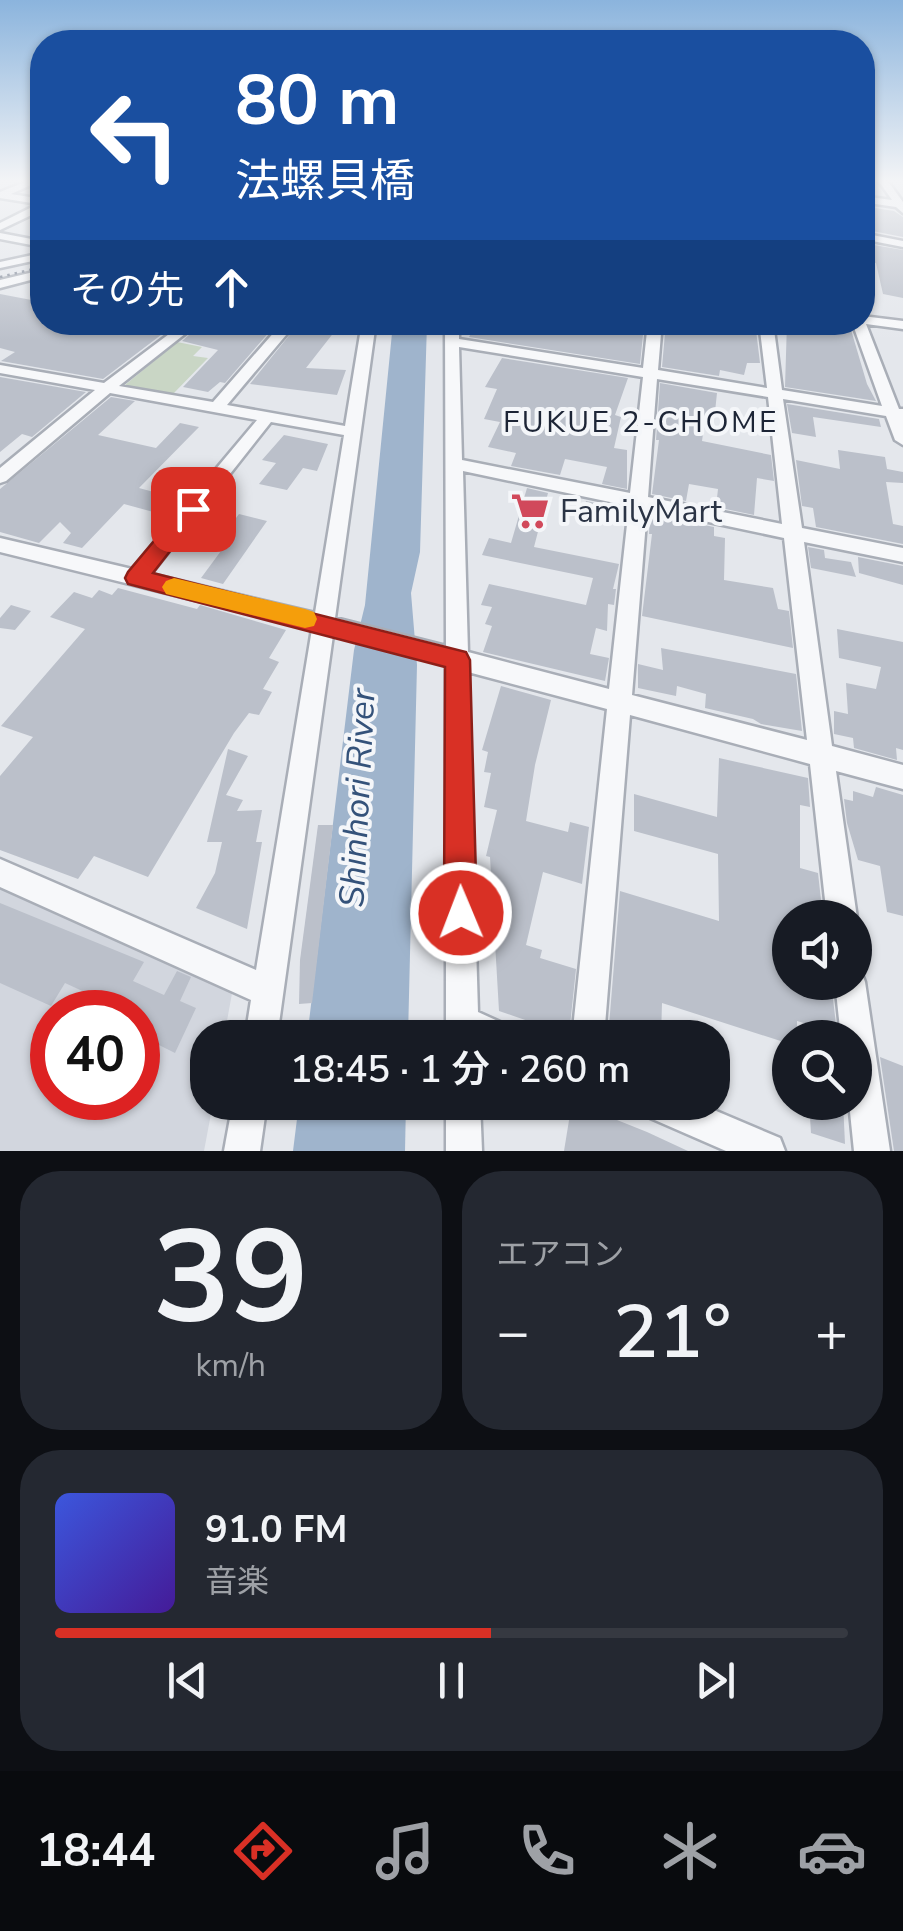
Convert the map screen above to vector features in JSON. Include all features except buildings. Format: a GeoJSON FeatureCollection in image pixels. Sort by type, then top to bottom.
{"type":"FeatureCollection","features":[{"type":"Feature","properties":{"kind":"street"},"geometry":{"type":"LineString","coordinates":[[0,236],[30,248]]}},
{"type":"Feature","properties":{"kind":"street"},"geometry":{"type":"LineString","coordinates":[[875,239],[903,244]]}},
{"type":"Feature","properties":{"kind":"street"},"geometry":{"type":"LineString","coordinates":[[0,262],[30,256]]}},
{"type":"Feature","properties":{"kind":"street"},"geometry":{"type":"LineString","coordinates":[[0,284],[30,276]]}},
{"type":"Feature","properties":{"kind":"street"},"geometry":{"type":"LineString","coordinates":[[0,298],[30,280]]}},
{"type":"Feature","properties":{"kind":"street"},"geometry":{"type":"LineString","coordinates":[[875,322],[903,325]]}},
{"type":"Feature","properties":{"kind":"street"},"geometry":{"type":"LineString","coordinates":[[0,478],[106,388],[177,335]]}},
{"type":"Feature","properties":{"kind":"street"},"geometry":{"type":"LineString","coordinates":[[216,408],[280,335]]}},
{"type":"Feature","properties":{"kind":"street"},"geometry":{"type":"LineString","coordinates":[[264,1020],[332,626],[367,335]]}},
{"type":"Feature","properties":{"kind":"street"},"geometry":{"type":"LineString","coordinates":[[452,335],[451,658],[462,1020]]}},
{"type":"Feature","properties":{"kind":"street"},"geometry":{"type":"LineString","coordinates":[[466,335],[650,373],[898,413]]}},
{"type":"Feature","properties":{"kind":"street"},"geometry":{"type":"LineString","coordinates":[[590,1020],[653,335]]}},
{"type":"Feature","properties":{"kind":"street"},"geometry":{"type":"LineString","coordinates":[[768,335],[840,900]]}},
{"type":"Feature","properties":{"kind":"street"},"geometry":{"type":"LineString","coordinates":[[866,335],[898,413],[903,440]]}},
{"type":"Feature","properties":{"kind":"street"},"geometry":{"type":"LineString","coordinates":[[0,368],[353,432]]}},
{"type":"Feature","properties":{"kind":"street"},"geometry":{"type":"LineString","coordinates":[[136,578],[267,416]]}},
{"type":"Feature","properties":{"kind":"street"},"geometry":{"type":"LineString","coordinates":[[454,464],[903,556]]}},
{"type":"Feature","properties":{"kind":"street"},"geometry":{"type":"LineString","coordinates":[[0,545],[332,626],[903,776]]}},
{"type":"Feature","properties":{"kind":"street"},"geometry":{"type":"LineString","coordinates":[[0,873],[269,992]]}},
{"type":"Feature","properties":{"kind":"street"},"geometry":{"type":"LineString","coordinates":[[852,1000],[872,1151]]}},
{"type":"Feature","properties":{"kind":"street"},"geometry":{"type":"LineString","coordinates":[[242,1151],[247,1120]]}},
{"type":"Feature","properties":{"kind":"street"},"geometry":{"type":"LineString","coordinates":[[463,1120],[464,1151]]}},
{"type":"Feature","properties":{"kind":"street"},"geometry":{"type":"LineString","coordinates":[[695,1120],[767,1151]]}},
{"type":"Feature","properties":{"kind":"shaded area"},"geometry":{"type":"Polygon","coordinates":[[[0,885],[233,988],[227,1020],[190,1020],[190,1120],[210,1120],[204,1151],[0,1151],[0,885]]]}},
{"type":"Feature","properties":{"kind":"green space"},"geometry":{"type":"Polygon","coordinates":[[[177,342],[202,347],[193,356],[208,358],[173,394],[125,385],[177,342]]]}},
{"type":"Feature","properties":{"kind":"water","name":"Shinhori River"},"geometry":{"type":"Polygon","coordinates":[[[392,335],[427,335],[420,552],[411,593],[417,665],[408,1020],[309,1020],[354,650],[365,605],[392,335]]]}},
{"type":"Feature","properties":{"kind":"water"},"geometry":{"type":"Polygon","coordinates":[[[297,1120],[406,1120],[405,1151],[293,1151],[297,1120]]]}},
{"type":"Feature","properties":{"kind":"railway"},"geometry":{"type":"LineString","coordinates":[[0,277],[30,270]]}},
{"type":"Feature","properties":{"kind":"slow traffic"},"geometry":{"type":"LineString","coordinates":[[174,587],[305,619]]}},
{"type":"Feature","properties":{"kind":"place","name":"FamilyMart"},"geometry":{"type":"Point","coordinates":[530,511]}},
{"type":"Feature","properties":{"kind":"district","name":"FUKUE 2-CHOME"},"geometry":{"type":"Point","coordinates":[641,422]}},
{"type":"Feature","properties":{"kind":"route"},"geometry":{"type":"LineString","coordinates":[[193,509],[136,578],[457,660],[461,913]]}}]}
